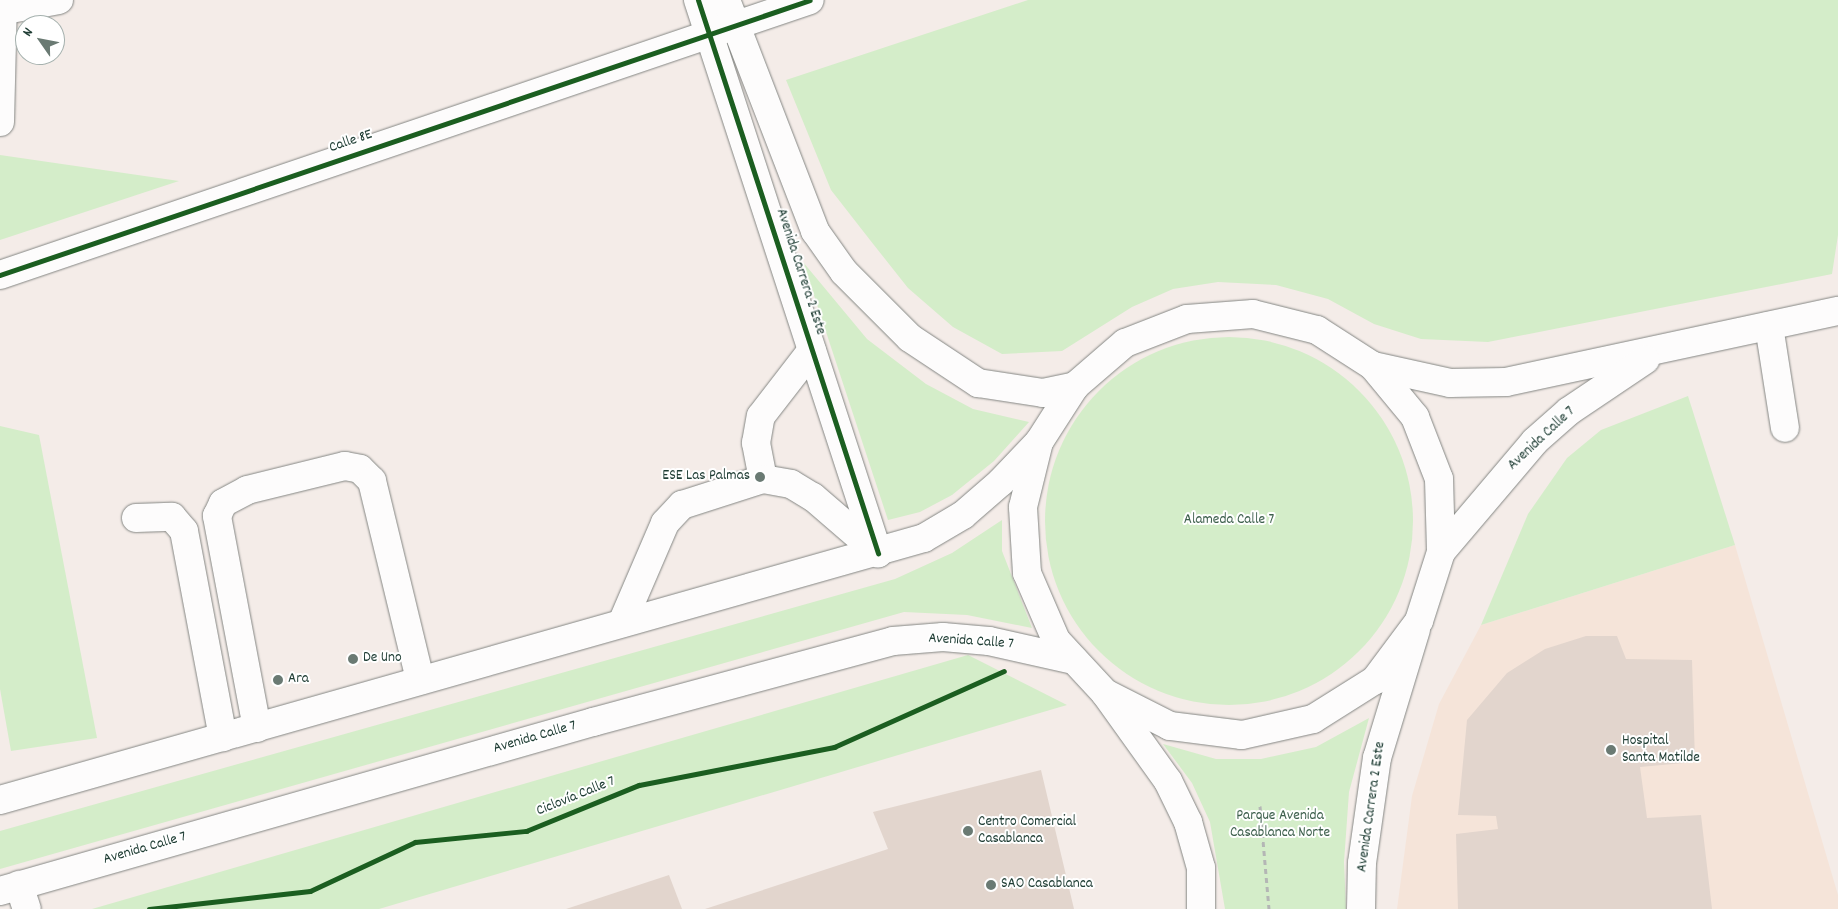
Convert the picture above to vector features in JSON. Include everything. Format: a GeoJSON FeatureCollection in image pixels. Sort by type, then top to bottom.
{"type":"FeatureCollection","features":[{"type":"Feature","properties":{"kind":"main road"},"geometry":{"type":"LineString","coordinates":[[0,122],[2,7],[59,0]]}},
{"type":"Feature","properties":{"kind":"main road","name":"Avenida Carrera 2 Este"},"geometry":{"type":"LineString","coordinates":[[698,0],[722,29],[815,231],[876,306],[910,338],[978,382],[1043,394],[1074,386]]}},
{"type":"Feature","properties":{"kind":"main road","name":"Avenida Carrera 2 Este"},"geometry":{"type":"LineString","coordinates":[[726,0],[722,29],[812,350],[878,552]]}},
{"type":"Feature","properties":{"kind":"main road","name":"Calle 8E"},"geometry":{"type":"LineString","coordinates":[[0,275],[810,0]]}},
{"type":"Feature","properties":{"kind":"main road","name":"Avenida Calle 7"},"geometry":{"type":"LineString","coordinates":[[1373,366],[1450,383],[1506,382],[1838,311]]}},
{"type":"Feature","properties":{"kind":"main road","name":"Avenida Calle 7"},"geometry":{"type":"LineString","coordinates":[[0,800],[924,538],[964,515],[1039,442],[1074,386],[1125,343],[1187,319],[1253,314],[1317,330],[1373,366],[1415,417],[1439,479],[1441,552],[1419,621],[1375,680],[1304,721],[1242,735],[1170,726],[1105,694],[1056,640],[1027,573],[1023,507],[1039,442]]}},
{"type":"Feature","properties":{"kind":"main road"},"geometry":{"type":"LineString","coordinates":[[1769,326],[1785,428]]}},
{"type":"Feature","properties":{"kind":"main road","name":"Avenida Calle 7"},"geometry":{"type":"LineString","coordinates":[[1441,552],[1535,441],[1569,411],[1662,348]]}},
{"type":"Feature","properties":{"kind":"main road"},"geometry":{"type":"LineString","coordinates":[[763,479],[756,443],[761,416],[812,350]]}},
{"type":"Feature","properties":{"kind":"main road"},"geometry":{"type":"LineString","coordinates":[[257,728],[217,516],[223,503],[248,490],[345,466],[360,469],[372,481],[382,506],[420,680]]}},
{"type":"Feature","properties":{"kind":"main road"},"geometry":{"type":"LineString","coordinates":[[622,624],[665,523],[682,505],[763,479],[791,484],[813,497],[878,552]]}},
{"type":"Feature","properties":{"kind":"main road"},"geometry":{"type":"LineString","coordinates":[[136,518],[172,517],[184,531],[223,738]]}},
{"type":"Feature","properties":{"kind":"main road","name":"Avenida Carrera 2 Este"},"geometry":{"type":"LineString","coordinates":[[1361,909],[1362,863],[1377,758],[1419,621]]}},
{"type":"Feature","properties":{"kind":"main road","name":"Avenida Calle 7"},"geometry":{"type":"LineString","coordinates":[[15,895],[893,641],[943,637],[989,641],[1075,661]]}},
{"type":"Feature","properties":{"kind":"main road"},"geometry":{"type":"LineString","coordinates":[[1105,694],[1168,781],[1188,822],[1200,868],[1201,909]]}},
{"type":"Feature","properties":{"kind":"path"},"geometry":{"type":"LineString","coordinates":[[1260,806],[1269,909]]}},
{"type":"Feature","properties":{"kind":"shaded area","name":"Hospital Santa Matilde"},"geometry":{"type":"Polygon","coordinates":[[[1735,545],[1838,895],[1838,909],[1397,909],[1412,796],[1439,704],[1481,625],[1735,545]]]}},
{"type":"Feature","properties":{"kind":"green space"},"geometry":{"type":"Polygon","coordinates":[[[1028,0],[1838,0],[1838,235],[1832,274],[1488,342],[1421,339],[1374,324],[1328,299],[1276,285],[1218,282],[1173,289],[1132,307],[1062,351],[1002,354],[953,327],[908,288],[870,240],[831,190],[786,80],[1028,0]]]}},
{"type":"Feature","properties":{"kind":"green space"},"geometry":{"type":"Polygon","coordinates":[[[0,155],[179,181],[0,240],[0,155]]]}},
{"type":"Feature","properties":{"kind":"green space"},"geometry":{"type":"Polygon","coordinates":[[[803,262],[867,339],[926,384],[973,409],[1029,422],[994,461],[952,495],[920,512],[888,520],[803,262]]]}},
{"type":"Feature","properties":{"kind":"green space","name":"Alameda Calle 7"},"geometry":{"type":"Polygon","coordinates":[[[1229,337],[1265,340],[1299,351],[1331,368],[1359,391],[1382,419],[1399,451],[1410,485],[1413,521],[1410,557],[1399,591],[1382,623],[1359,651],[1331,674],[1299,691],[1265,702],[1229,705],[1193,702],[1159,691],[1127,674],[1099,651],[1076,623],[1059,591],[1048,557],[1045,521],[1048,485],[1059,451],[1076,419],[1099,391],[1127,368],[1159,351],[1193,340],[1229,337]]]}},
{"type":"Feature","properties":{"kind":"green space"},"geometry":{"type":"Polygon","coordinates":[[[1688,396],[1735,545],[1481,625],[1528,514],[1567,458],[1601,430],[1688,396]]]}},
{"type":"Feature","properties":{"kind":"green space"},"geometry":{"type":"Polygon","coordinates":[[[0,426],[39,435],[97,738],[11,751],[0,689],[0,426]]]}},
{"type":"Feature","properties":{"kind":"green space"},"geometry":{"type":"Polygon","coordinates":[[[1002,520],[1002,551],[1032,628],[967,615],[904,612],[0,869],[0,831],[895,579],[952,553],[1002,520]]]}},
{"type":"Feature","properties":{"kind":"green space"},"geometry":{"type":"Polygon","coordinates":[[[968,655],[1067,705],[379,909],[92,909],[968,655]]]}},
{"type":"Feature","properties":{"kind":"green space","name":"Parque Avenida Casablanca Norte"},"geometry":{"type":"Polygon","coordinates":[[[1369,718],[1349,792],[1344,862],[1346,909],[1225,909],[1210,822],[1192,783],[1163,744],[1216,759],[1261,759],[1316,747],[1369,718]]]}},
{"type":"Feature","properties":{"kind":"building"},"geometry":{"type":"Polygon","coordinates":[[[1586,636],[1617,636],[1626,659],[1692,660],[1695,762],[1640,767],[1647,818],[1701,815],[1712,909],[1458,909],[1456,834],[1498,829],[1496,816],[1458,815],[1467,720],[1507,673],[1545,649],[1586,636]]]}},
{"type":"Feature","properties":{"kind":"building","name":"Centro Comercial Casablanca"},"geometry":{"type":"Polygon","coordinates":[[[1041,770],[1074,909],[705,909],[888,849],[873,812],[1041,770]]]}},
{"type":"Feature","properties":{"kind":"building"},"geometry":{"type":"Polygon","coordinates":[[[669,875],[682,909],[566,909],[669,875]]]}},
{"type":"Feature","properties":{"kind":"cycle path"},"geometry":{"type":"LineString","coordinates":[[698,0],[878,553]]}},
{"type":"Feature","properties":{"kind":"cycle path"},"geometry":{"type":"LineString","coordinates":[[0,275],[810,0]]}},
{"type":"Feature","properties":{"kind":"cycle path","name":"Ciclovía Calle 7"},"geometry":{"type":"LineString","coordinates":[[149,909],[310,891],[415,842],[526,831],[639,785],[834,747],[1004,671]]}},
{"type":"Feature","properties":{"kind":"place","name":"ESE Las Palmas"},"geometry":{"type":"Point","coordinates":[760,477]}},
{"type":"Feature","properties":{"kind":"place","name":"De Uno"},"geometry":{"type":"Point","coordinates":[353,659]}},
{"type":"Feature","properties":{"kind":"place","name":"Ara"},"geometry":{"type":"Point","coordinates":[278,680]}},
{"type":"Feature","properties":{"kind":"place","name":"Hospital Santa Matilde"},"geometry":{"type":"Point","coordinates":[1611,750]}},
{"type":"Feature","properties":{"kind":"place","name":"Centro Comercial Casablanca"},"geometry":{"type":"Point","coordinates":[968,831]}},
{"type":"Feature","properties":{"kind":"place","name":"SAO Casablanca"},"geometry":{"type":"Point","coordinates":[991,885]}}]}
